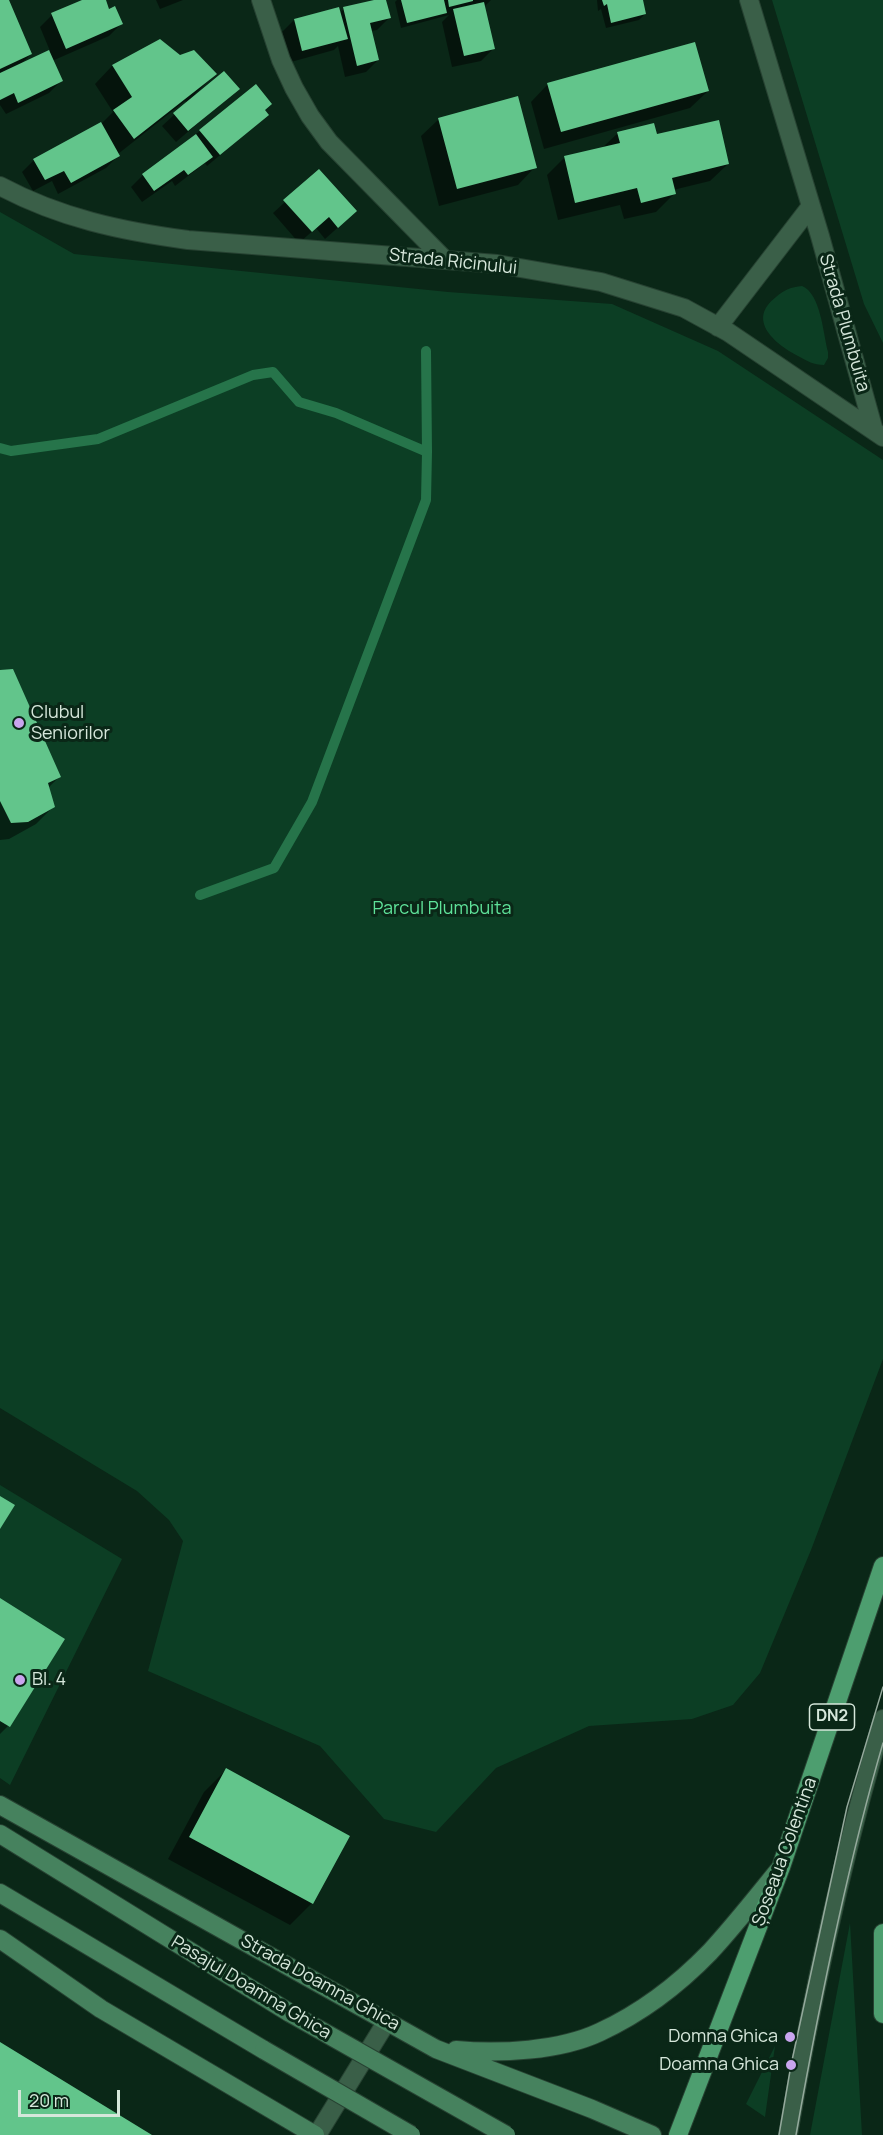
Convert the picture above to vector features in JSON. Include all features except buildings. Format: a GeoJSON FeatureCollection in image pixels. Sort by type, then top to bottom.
{"type":"FeatureCollection","features":[{"type":"Feature","properties":{"kind":"main road","name":"Șoseaua Colentina"},"geometry":{"type":"LineString","coordinates":[[678,2135],[781,1867],[883,1566]]}},
{"type":"Feature","properties":{"kind":"main road","name":"Strada Doamna Ghica"},"geometry":{"type":"LineString","coordinates":[[0,1805],[436,2049],[592,2109],[652,2135]]}},
{"type":"Feature","properties":{"kind":"main road","name":"Pasajul Doamna Ghica"},"geometry":{"type":"LineString","coordinates":[[0,1834],[290,2013],[506,2135]]}},
{"type":"Feature","properties":{"kind":"main road"},"geometry":{"type":"LineString","coordinates":[[436,2049],[477,2052],[518,2051],[557,2045],[598,2033],[641,2009],[672,1987],[710,1951],[781,1867]]}},
{"type":"Feature","properties":{"kind":"main road"},"geometry":{"type":"LineString","coordinates":[[0,1893],[411,2135]]}},
{"type":"Feature","properties":{"kind":"main road"},"geometry":{"type":"LineString","coordinates":[[883,1933],[883,2014]]}},
{"type":"Feature","properties":{"kind":"main road"},"geometry":{"type":"LineString","coordinates":[[0,1939],[101,2009],[316,2135]]}},
{"type":"Feature","properties":{"kind":"street"},"geometry":{"type":"LineString","coordinates":[[261,0],[281,60],[310,116],[329,142],[445,260]]}},
{"type":"Feature","properties":{"kind":"street","name":"Strada Plumbuita"},"geometry":{"type":"LineString","coordinates":[[750,0],[879,434]]}},
{"type":"Feature","properties":{"kind":"street","name":"Strada Ricinului"},"geometry":{"type":"LineString","coordinates":[[0,186],[74,217],[110,228],[147,235],[497,264],[601,282],[684,308],[718,327],[879,434]]}},
{"type":"Feature","properties":{"kind":"street"},"geometry":{"type":"LineString","coordinates":[[718,327],[811,206]]}},
{"type":"Feature","properties":{"kind":"street"},"geometry":{"type":"LineString","coordinates":[[788,2135],[805,2037],[856,1811],[883,1719]]}},
{"type":"Feature","properties":{"kind":"street"},"geometry":{"type":"LineString","coordinates":[[316,2135],[387,2021]]}},
{"type":"Feature","properties":{"kind":"green space"},"geometry":{"type":"Polygon","coordinates":[[[772,0],[883,0],[883,343],[864,304],[772,0]]]}},
{"type":"Feature","properties":{"kind":"green space","name":"Parcul Plumbuita"},"geometry":{"type":"Polygon","coordinates":[[[0,212],[74,254],[448,292],[612,304],[718,351],[883,460],[883,1359],[811,1550],[760,1673],[733,1705],[692,1719],[589,1726],[496,1768],[436,1832],[384,1819],[320,1746],[148,1671],[183,1541],[169,1520],[137,1491],[0,1408],[0,212]]]}},
{"type":"Feature","properties":{"kind":"green space"},"geometry":{"type":"Polygon","coordinates":[[[802,286],[813,297],[820,315],[828,352],[824,365],[808,361],[789,351],[773,338],[764,323],[767,306],[776,297],[788,289],[802,286]]]}},
{"type":"Feature","properties":{"kind":"green space"},"geometry":{"type":"Polygon","coordinates":[[[0,1485],[122,1559],[10,1785],[0,1778],[0,1485]]]}},
{"type":"Feature","properties":{"kind":"green space"},"geometry":{"type":"Polygon","coordinates":[[[850,1923],[862,2135],[810,2135],[850,1923]]]}},
{"type":"Feature","properties":{"kind":"green space"},"geometry":{"type":"Polygon","coordinates":[[[775,2046],[765,2117],[746,2104],[775,2046]]]}},
{"type":"Feature","properties":{"kind":"waterway"},"geometry":{"type":"LineString","coordinates":[[426,351],[427,452]]}},
{"type":"Feature","properties":{"kind":"waterway"},"geometry":{"type":"LineString","coordinates":[[0,448],[11,451],[98,439],[253,375],[273,372],[299,402],[336,413],[427,452],[426,500],[312,802],[274,868],[200,895]]}},
{"type":"Feature","properties":{"kind":"tram line"},"geometry":{"type":"LineString","coordinates":[[779,2135],[791,2065],[847,1807],[883,1687]]}},
{"type":"Feature","properties":{"kind":"tram line"},"geometry":{"type":"LineString","coordinates":[[796,2135],[834,1938],[883,1743]]}},
{"type":"Feature","properties":{"kind":"place","name":"Clubul Seniorilor"},"geometry":{"type":"Point","coordinates":[19,723]}},
{"type":"Feature","properties":{"kind":"place","name":"Bl. 4"},"geometry":{"type":"Point","coordinates":[20,1680]}},
{"type":"Feature","properties":{"kind":"place","name":"Domna Ghica"},"geometry":{"type":"Point","coordinates":[790,2037]}},
{"type":"Feature","properties":{"kind":"place","name":"Doamna Ghica"},"geometry":{"type":"Point","coordinates":[791,2065]}}]}
